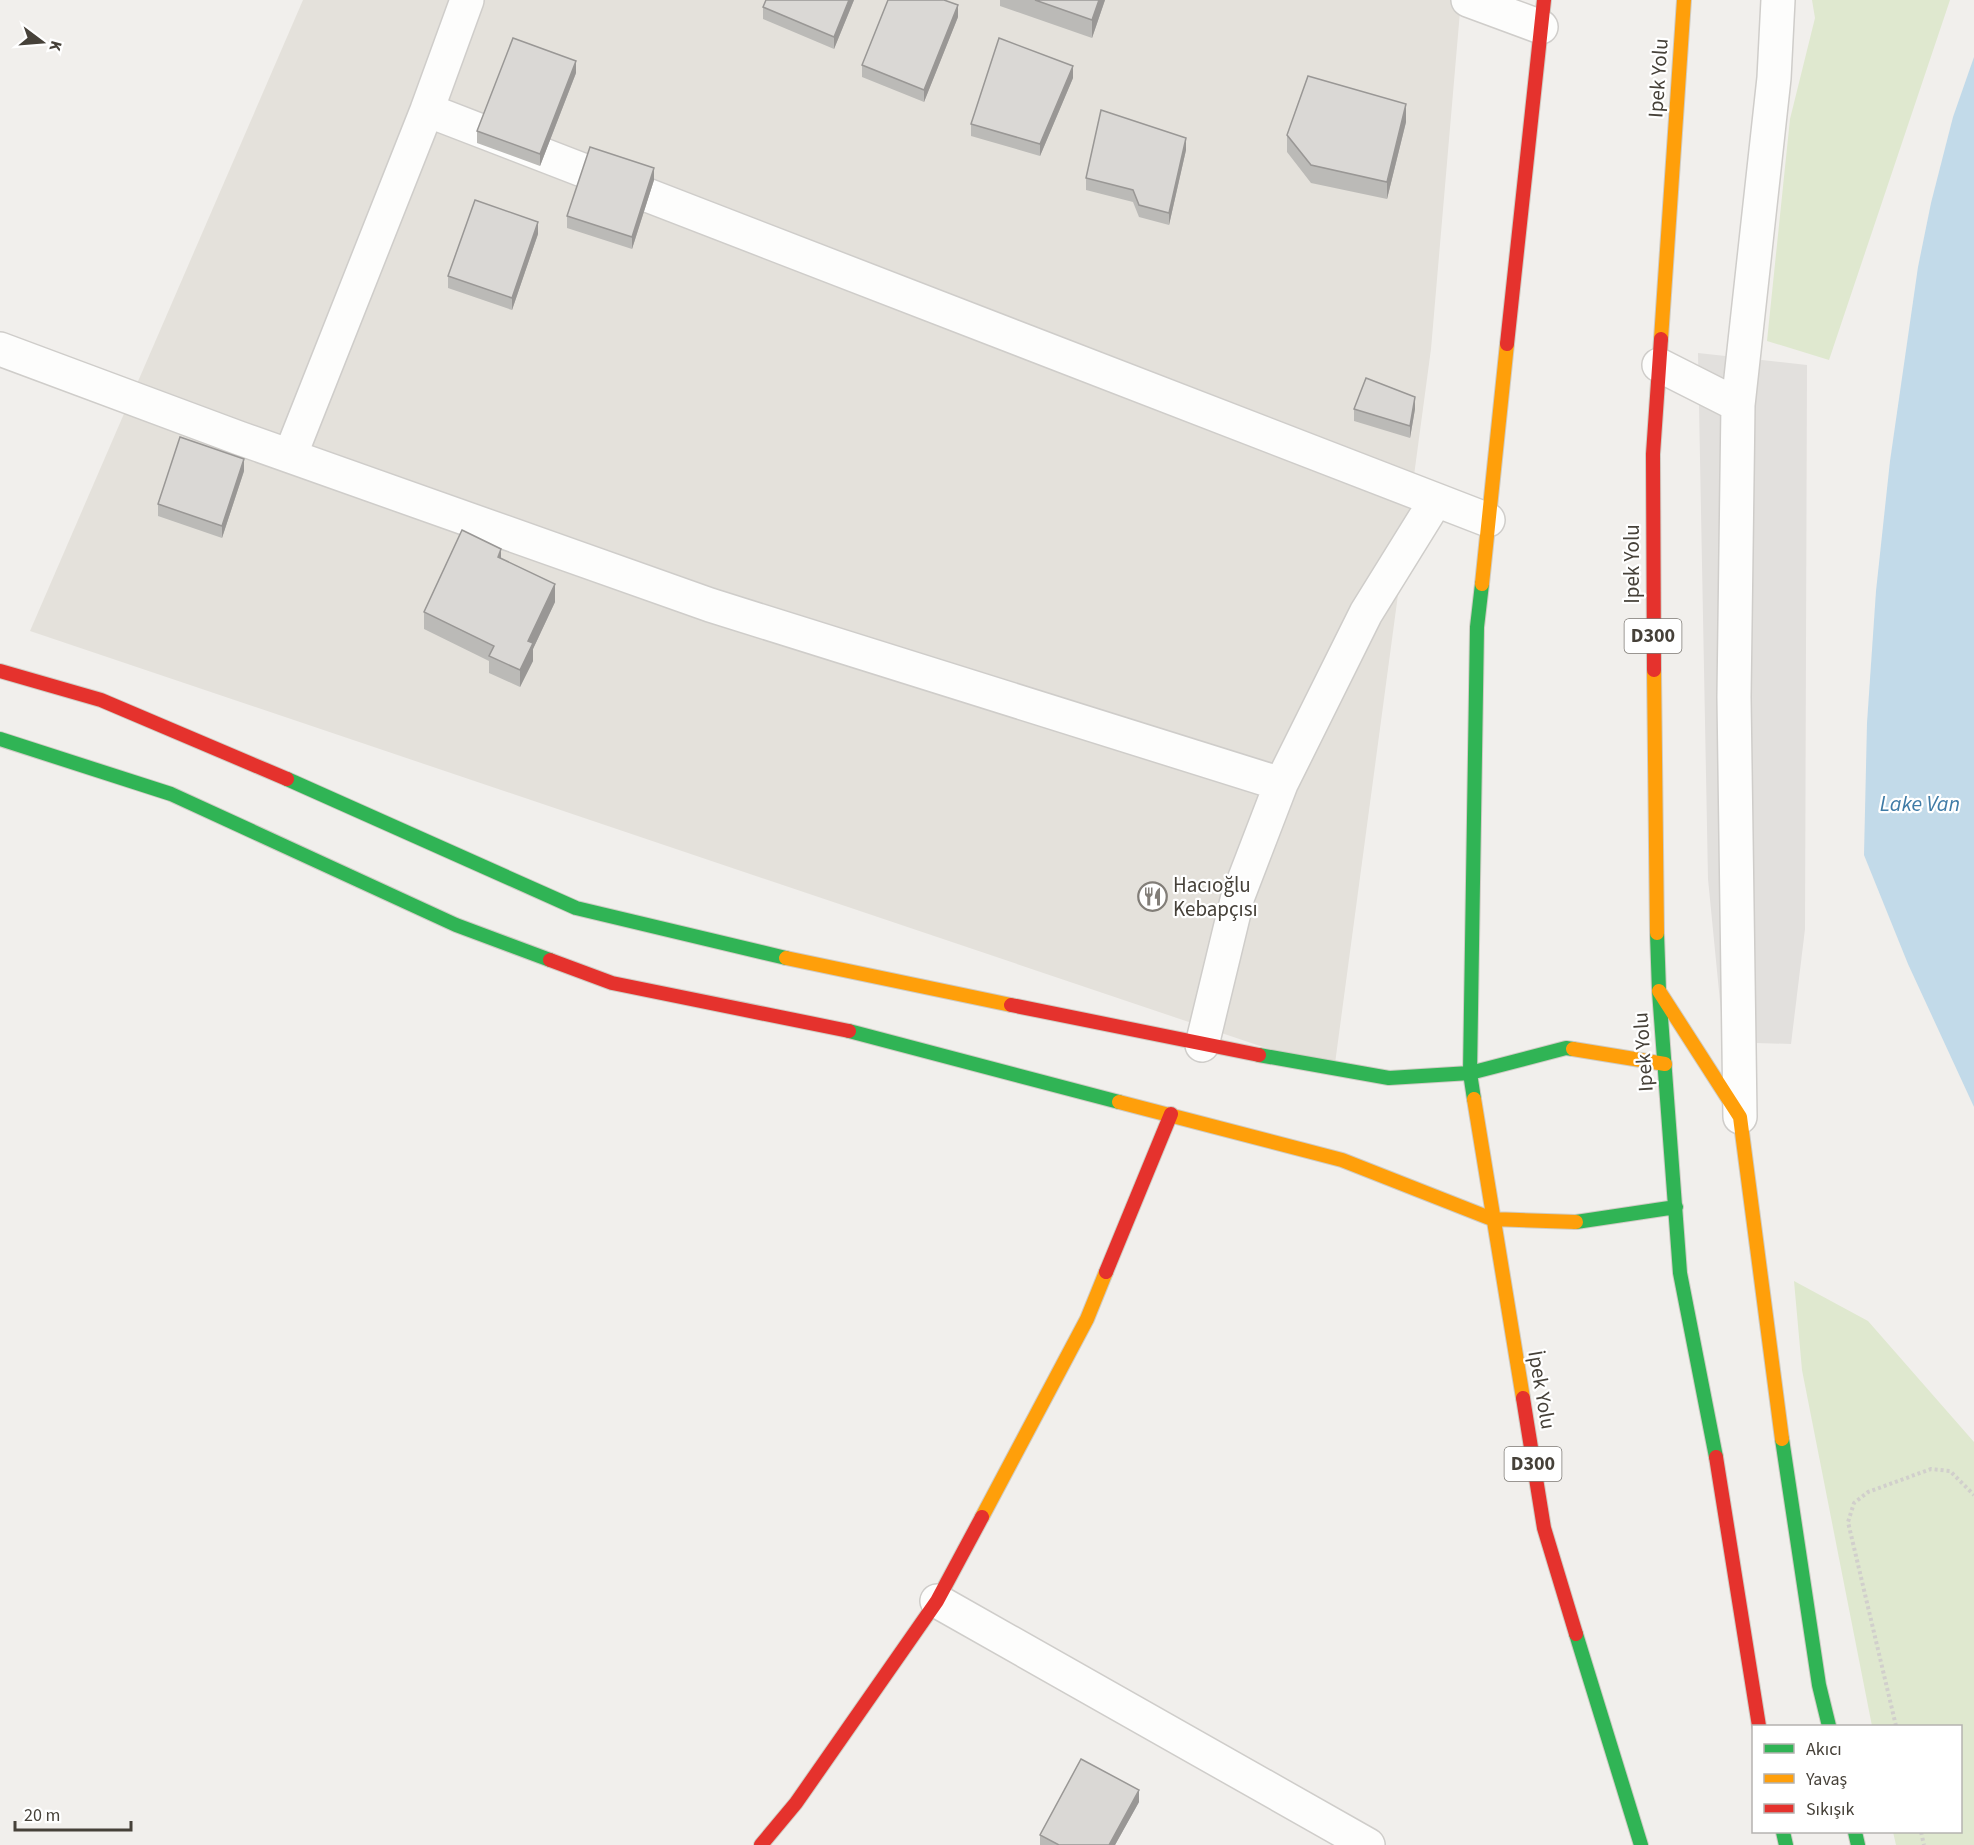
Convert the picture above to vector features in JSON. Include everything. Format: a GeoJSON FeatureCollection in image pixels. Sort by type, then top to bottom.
{"type":"FeatureCollection","features":[{"type":"Feature","properties":{"kind":"main road","name":"Ipek Yolu"},"geometry":{"type":"LineString","coordinates":[[1684,0],[1653,454],[1654,803],[1659,991],[1680,1272],[1714,1447],[1759,1725]]}},
{"type":"Feature","properties":{"kind":"main road","name":"D300"},"geometry":{"type":"LineString","coordinates":[[1470,1073],[1477,627],[1542,14]]}},
{"type":"Feature","properties":{"kind":"main road"},"geometry":{"type":"LineString","coordinates":[[0,671],[111,705],[256,765],[576,908],[736,947],[1202,1045],[1389,1078],[1470,1073],[1566,1048],[1665,1064]]}},
{"type":"Feature","properties":{"kind":"main road"},"geometry":{"type":"LineString","coordinates":[[0,739],[171,794],[456,925],[612,983],[845,1030],[1171,1114],[1342,1160],[1492,1219],[1577,1222],[1676,1207]]}},
{"type":"Feature","properties":{"kind":"main road"},"geometry":{"type":"LineString","coordinates":[[1659,991],[1740,1118],[1774,1391],[1819,1685],[1829,1725]]}},
{"type":"Feature","properties":{"kind":"main road","name":"İpek Yolu"},"geometry":{"type":"LineString","coordinates":[[1470,1073],[1544,1528],[1641,1845]]}},
{"type":"Feature","properties":{"kind":"main road"},"geometry":{"type":"LineString","coordinates":[[761,1845],[796,1803],[937,1601],[1087,1319],[1171,1114]]}},
{"type":"Feature","properties":{"kind":"street"},"geometry":{"type":"LineString","coordinates":[[290,456],[427,110],[466,0]]}},
{"type":"Feature","properties":{"kind":"street"},"geometry":{"type":"LineString","coordinates":[[1468,0],[1542,14]]}},
{"type":"Feature","properties":{"kind":"street"},"geometry":{"type":"LineString","coordinates":[[1740,1118],[1734,697],[1738,405],[1774,78],[1778,0]]}},
{"type":"Feature","properties":{"kind":"street"},"geometry":{"type":"LineString","coordinates":[[427,110],[1488,520]]}},
{"type":"Feature","properties":{"kind":"street"},"geometry":{"type":"LineString","coordinates":[[0,349],[290,456],[710,605],[1281,784]]}},
{"type":"Feature","properties":{"kind":"street"},"geometry":{"type":"LineString","coordinates":[[1659,365],[1738,405]]}},
{"type":"Feature","properties":{"kind":"street"},"geometry":{"type":"LineString","coordinates":[[1202,1045],[1238,896],[1281,784],[1366,613],[1436,500]]}},
{"type":"Feature","properties":{"kind":"street"},"geometry":{"type":"LineString","coordinates":[[937,1601],[1368,1845]]}},
{"type":"Feature","properties":{"kind":"path"},"geometry":{"type":"LineString","coordinates":[[1896,1725],[1848,1522],[1854,1503],[1868,1492],[1931,1469],[1950,1471],[1974,1495]]}},
{"type":"Feature","properties":{"kind":"shaded area"},"geometry":{"type":"Polygon","coordinates":[[[303,0],[1461,0],[1431,349],[1334,1071],[30,631],[303,0]]]}},
{"type":"Feature","properties":{"kind":"shaded area"},"geometry":{"type":"Polygon","coordinates":[[[1698,353],[1807,365],[1805,929],[1791,1044],[1724,1042],[1708,879],[1698,353]]]}},
{"type":"Feature","properties":{"kind":"green space"},"geometry":{"type":"Polygon","coordinates":[[[1812,0],[1950,0],[1829,360],[1767,341],[1790,119],[1815,18],[1812,0]]]}},
{"type":"Feature","properties":{"kind":"green space"},"geometry":{"type":"Polygon","coordinates":[[[1794,1281],[1868,1321],[1974,1442],[1974,1845],[1896,1845],[1893,1833],[1962,1833],[1962,1725],[1872,1725],[1802,1370],[1794,1281]]]}},
{"type":"Feature","properties":{"kind":"water","name":"Lake Van"},"geometry":{"type":"Polygon","coordinates":[[[1974,57],[1974,1107],[1908,964],[1864,855],[1867,723],[1876,591],[1890,461],[1918,267],[1931,203],[1953,117],[1974,57]]]}},
{"type":"Feature","properties":{"kind":"building"},"geometry":{"type":"Polygon","coordinates":[[[766,0],[849,0],[834,37],[763,7],[766,0]]]}},
{"type":"Feature","properties":{"kind":"building"},"geometry":{"type":"Polygon","coordinates":[[[888,0],[944,0],[958,5],[924,90],[862,65],[888,0]]]}},
{"type":"Feature","properties":{"kind":"building"},"geometry":{"type":"Polygon","coordinates":[[[1035,0],[1099,0],[1092,20],[1035,0]]]}},
{"type":"Feature","properties":{"kind":"building"},"geometry":{"type":"Polygon","coordinates":[[[513,38],[576,61],[540,154],[477,131],[513,38]]]}},
{"type":"Feature","properties":{"kind":"building"},"geometry":{"type":"Polygon","coordinates":[[[999,38],[1073,66],[1040,144],[971,124],[999,38]]]}},
{"type":"Feature","properties":{"kind":"building"},"geometry":{"type":"Polygon","coordinates":[[[1308,76],[1406,104],[1387,182],[1311,165],[1287,135],[1308,76]]]}},
{"type":"Feature","properties":{"kind":"building"},"geometry":{"type":"Polygon","coordinates":[[[1101,110],[1186,138],[1169,213],[1139,205],[1133,190],[1086,178],[1101,110]]]}},
{"type":"Feature","properties":{"kind":"building"},"geometry":{"type":"Polygon","coordinates":[[[590,147],[654,168],[632,237],[567,216],[590,147]]]}},
{"type":"Feature","properties":{"kind":"building"},"geometry":{"type":"Polygon","coordinates":[[[475,200],[538,222],[512,298],[448,276],[475,200]]]}},
{"type":"Feature","properties":{"kind":"building"},"geometry":{"type":"Polygon","coordinates":[[[1366,378],[1415,397],[1410,426],[1354,409],[1366,378]]]}},
{"type":"Feature","properties":{"kind":"building"},"geometry":{"type":"Polygon","coordinates":[[[180,437],[244,459],[222,526],[158,504],[180,437]]]}},
{"type":"Feature","properties":{"kind":"building"},"geometry":{"type":"Polygon","coordinates":[[[462,530],[501,549],[498,557],[555,584],[528,641],[533,643],[520,670],[489,656],[494,646],[424,612],[462,530]]]}},
{"type":"Feature","properties":{"kind":"building"},"geometry":{"type":"Polygon","coordinates":[[[1081,1759],[1139,1790],[1109,1845],[1059,1845],[1040,1835],[1081,1759]]]}},
{"type":"Feature","properties":{"kind":"traffic: fast"},"geometry":{"type":"LineString","coordinates":[[1474,1099],[1470,1073],[1477,627],[1482,584]]}},
{"type":"Feature","properties":{"kind":"traffic: fast"},"geometry":{"type":"LineString","coordinates":[[0,739],[171,794],[456,925],[550,960]]}},
{"type":"Feature","properties":{"kind":"traffic: fast"},"geometry":{"type":"LineString","coordinates":[[287,779],[576,908],[786,958]]}},
{"type":"Feature","properties":{"kind":"traffic: fast"},"geometry":{"type":"LineString","coordinates":[[1657,933],[1659,991],[1680,1273],[1716,1457]]}},
{"type":"Feature","properties":{"kind":"traffic: fast"},"geometry":{"type":"LineString","coordinates":[[849,1031],[1119,1102]]}},
{"type":"Feature","properties":{"kind":"traffic: fast"},"geometry":{"type":"LineString","coordinates":[[1259,1055],[1389,1078],[1470,1073],[1566,1048],[1573,1049]]}},
{"type":"Feature","properties":{"kind":"traffic: fast"},"geometry":{"type":"LineString","coordinates":[[1576,1222],[1676,1207]]}},
{"type":"Feature","properties":{"kind":"traffic: fast"},"geometry":{"type":"LineString","coordinates":[[1782,1439],[1819,1685],[1829,1725]]}},
{"type":"Feature","properties":{"kind":"traffic: fast"},"geometry":{"type":"LineString","coordinates":[[1576,1634],[1641,1845]]}},
{"type":"Feature","properties":{"kind":"traffic: fast"},"geometry":{"type":"LineString","coordinates":[[1783,1833],[1786,1845]]}},
{"type":"Feature","properties":{"kind":"traffic: fast"},"geometry":{"type":"LineString","coordinates":[[1855,1833],[1858,1845]]}},
{"type":"Feature","properties":{"kind":"traffic: slow"},"geometry":{"type":"LineString","coordinates":[[1661,339],[1684,0]]}},
{"type":"Feature","properties":{"kind":"traffic: slow"},"geometry":{"type":"LineString","coordinates":[[1482,584],[1507,344]]}},
{"type":"Feature","properties":{"kind":"traffic: slow"},"geometry":{"type":"LineString","coordinates":[[1654,670],[1657,933]]}},
{"type":"Feature","properties":{"kind":"traffic: slow"},"geometry":{"type":"LineString","coordinates":[[786,958],[1011,1005]]}},
{"type":"Feature","properties":{"kind":"traffic: slow"},"geometry":{"type":"LineString","coordinates":[[1659,991],[1740,1117],[1782,1439]]}},
{"type":"Feature","properties":{"kind":"traffic: slow"},"geometry":{"type":"LineString","coordinates":[[1573,1049],[1665,1064]]}},
{"type":"Feature","properties":{"kind":"traffic: slow"},"geometry":{"type":"LineString","coordinates":[[1474,1099],[1523,1398]]}},
{"type":"Feature","properties":{"kind":"traffic: slow"},"geometry":{"type":"LineString","coordinates":[[1119,1102],[1342,1160],[1492,1219],[1576,1222]]}},
{"type":"Feature","properties":{"kind":"traffic: slow"},"geometry":{"type":"LineString","coordinates":[[982,1517],[1087,1319],[1106,1272]]}},
{"type":"Feature","properties":{"kind":"traffic: jam"},"geometry":{"type":"LineString","coordinates":[[1507,344],[1544,0]]}},
{"type":"Feature","properties":{"kind":"traffic: jam"},"geometry":{"type":"LineString","coordinates":[[1654,670],[1653,454],[1661,339]]}},
{"type":"Feature","properties":{"kind":"traffic: jam"},"geometry":{"type":"LineString","coordinates":[[0,671],[101,700],[287,779]]}},
{"type":"Feature","properties":{"kind":"traffic: jam"},"geometry":{"type":"LineString","coordinates":[[550,960],[612,983],[849,1031]]}},
{"type":"Feature","properties":{"kind":"traffic: jam"},"geometry":{"type":"LineString","coordinates":[[1011,1005],[1259,1055]]}},
{"type":"Feature","properties":{"kind":"traffic: jam"},"geometry":{"type":"LineString","coordinates":[[1106,1272],[1171,1114]]}},
{"type":"Feature","properties":{"kind":"traffic: jam"},"geometry":{"type":"LineString","coordinates":[[1523,1398],[1544,1528],[1576,1634]]}},
{"type":"Feature","properties":{"kind":"traffic: jam"},"geometry":{"type":"LineString","coordinates":[[1716,1457],[1759,1725]]}},
{"type":"Feature","properties":{"kind":"traffic: jam"},"geometry":{"type":"LineString","coordinates":[[761,1845],[796,1803],[937,1601],[982,1517]]}},
{"type":"Feature","properties":{"kind":"place","name":"Hacıoğlu Kebapçısı"},"geometry":{"type":"Point","coordinates":[1152,897]}}]}
